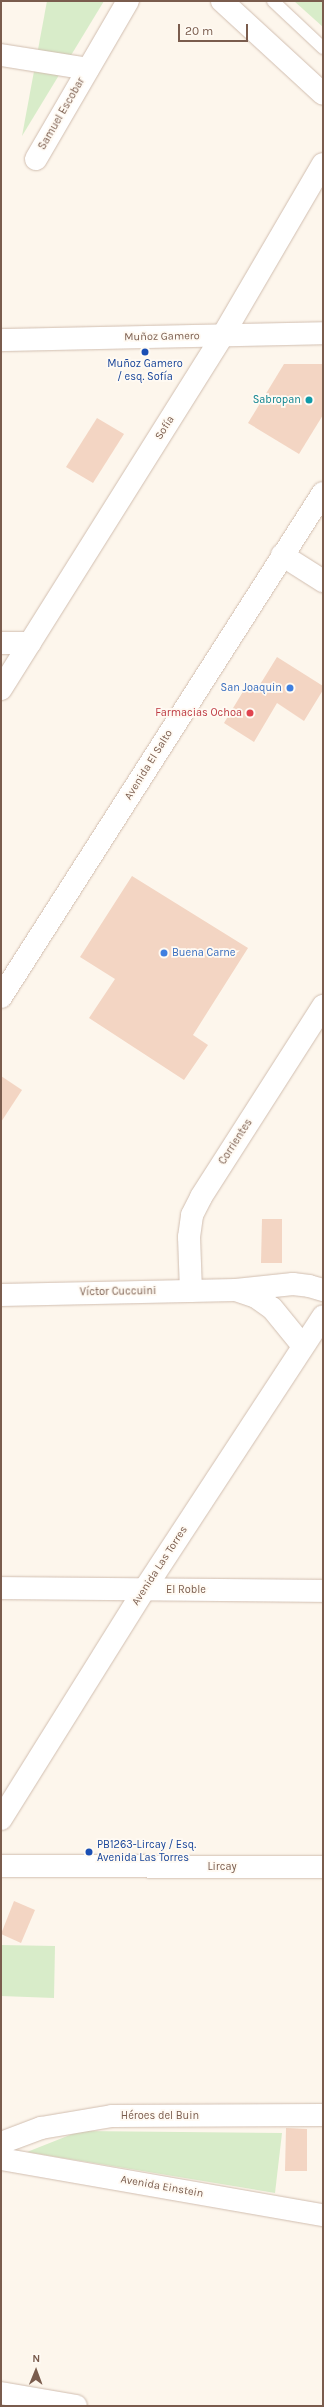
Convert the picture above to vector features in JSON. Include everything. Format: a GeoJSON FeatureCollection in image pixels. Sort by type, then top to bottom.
{"type":"FeatureCollection","features":[{"type":"Feature","properties":{"kind":"street","name":"Samuel Escobar"},"geometry":{"type":"LineString","coordinates":[[36,159],[128,1]]}},
{"type":"Feature","properties":{"kind":"street"},"geometry":{"type":"LineString","coordinates":[[222,1],[323,94]]}},
{"type":"Feature","properties":{"kind":"street","name":"Samuel Escobar"},"geometry":{"type":"LineString","coordinates":[[1,55],[88,69]]}},
{"type":"Feature","properties":{"kind":"street","name":"Sofía"},"geometry":{"type":"LineString","coordinates":[[1,689],[222,335],[323,164]]}},
{"type":"Feature","properties":{"kind":"street","name":"Muñoz Gamero"},"geometry":{"type":"LineString","coordinates":[[1,340],[323,333]]}},
{"type":"Feature","properties":{"kind":"street","name":"Avenida El Salto"},"geometry":{"type":"LineString","coordinates":[[1,997],[323,493]]}},
{"type":"Feature","properties":{"kind":"street"},"geometry":{"type":"LineString","coordinates":[[282,555],[323,581]]}},
{"type":"Feature","properties":{"kind":"street"},"geometry":{"type":"LineString","coordinates":[[1,643],[30,643]]}},
{"type":"Feature","properties":{"kind":"street","name":"Corrientes"},"geometry":{"type":"LineString","coordinates":[[191,1291],[189,1237],[192,1215],[201,1197],[323,1006]]}},
{"type":"Feature","properties":{"kind":"street","name":"Víctor Cuccuini"},"geometry":{"type":"LineString","coordinates":[[1,1294],[236,1290],[294,1284],[323,1290]]}},
{"type":"Feature","properties":{"kind":"street","name":"Víctor Cuccuini"},"geometry":{"type":"LineString","coordinates":[[236,1290],[256,1297],[272,1308],[303,1346]]}},
{"type":"Feature","properties":{"kind":"street","name":"Avenida Las Torres"},"geometry":{"type":"LineString","coordinates":[[1,1819],[144,1590],[323,1316]]}},
{"type":"Feature","properties":{"kind":"street","name":"El Roble"},"geometry":{"type":"LineString","coordinates":[[1,1588],[323,1591]]}},
{"type":"Feature","properties":{"kind":"street","name":"Lircay"},"geometry":{"type":"LineString","coordinates":[[1,1866],[323,1868]]}},
{"type":"Feature","properties":{"kind":"street","name":"Héroes del Buin"},"geometry":{"type":"LineString","coordinates":[[1,2143],[41,2128],[112,2116],[323,2115]]}},
{"type":"Feature","properties":{"kind":"street","name":"Avenida Einstein"},"geometry":{"type":"LineString","coordinates":[[1,2159],[323,2215]]}},
{"type":"Feature","properties":{"kind":"street"},"geometry":{"type":"LineString","coordinates":[[1,2392],[76,2406]]}},
{"type":"Feature","properties":{"kind":"lane"},"geometry":{"type":"LineString","coordinates":[[273,1],[323,48]]}},
{"type":"Feature","properties":{"kind":"green space"},"geometry":{"type":"Polygon","coordinates":[[[47,1],[104,1],[22,136],[47,1]]]}},
{"type":"Feature","properties":{"kind":"green space"},"geometry":{"type":"Polygon","coordinates":[[[294,1],[323,1],[323,27],[294,1]]]}},
{"type":"Feature","properties":{"kind":"green space"},"geometry":{"type":"Polygon","coordinates":[[[1,1945],[55,1946],[54,1998],[1,1996],[1,1945]]]}},
{"type":"Feature","properties":{"kind":"green space"},"geometry":{"type":"Polygon","coordinates":[[[80,2131],[282,2133],[275,2193],[27,2152],[80,2131]]]}},
{"type":"Feature","properties":{"kind":"building"},"geometry":{"type":"Polygon","coordinates":[[[284,364],[323,364],[323,415],[299,454],[248,423],[284,364]]]}},
{"type":"Feature","properties":{"kind":"building"},"geometry":{"type":"Polygon","coordinates":[[[97,418],[124,434],[93,483],[66,467],[97,418]]]}},
{"type":"Feature","properties":{"kind":"building"},"geometry":{"type":"Polygon","coordinates":[[[277,657],[323,686],[323,690],[304,721],[277,703],[254,742],[224,723],[247,685],[256,691],[277,657]]]}},
{"type":"Feature","properties":{"kind":"building","name":"Buena Carne"},"geometry":{"type":"Polygon","coordinates":[[[132,876],[248,948],[193,1035],[208,1045],[184,1080],[89,1018],[115,979],[80,957],[132,876]]]}},
{"type":"Feature","properties":{"kind":"building"},"geometry":{"type":"Polygon","coordinates":[[[1,1076],[22,1090],[1,1122],[1,1076]]]}},
{"type":"Feature","properties":{"kind":"building"},"geometry":{"type":"Polygon","coordinates":[[[262,1219],[282,1219],[282,1263],[261,1263],[262,1219]]]}},
{"type":"Feature","properties":{"kind":"building"},"geometry":{"type":"Polygon","coordinates":[[[14,1901],[35,1910],[21,1943],[1,1934],[14,1901]]]}},
{"type":"Feature","properties":{"kind":"building"},"geometry":{"type":"Polygon","coordinates":[[[286,2128],[307,2129],[307,2171],[285,2171],[286,2128]]]}},
{"type":"Feature","properties":{"kind":"place","name":"Muñoz Gamero / esq. Sofía"},"geometry":{"type":"Point","coordinates":[145,352]}},
{"type":"Feature","properties":{"kind":"place","name":"Sabropan"},"geometry":{"type":"Point","coordinates":[309,400]}},
{"type":"Feature","properties":{"kind":"place","name":"San Joaquin"},"geometry":{"type":"Point","coordinates":[290,688]}},
{"type":"Feature","properties":{"kind":"place","name":"Farmacias Ochoa"},"geometry":{"type":"Point","coordinates":[250,713]}},
{"type":"Feature","properties":{"kind":"place","name":"Buena Carne"},"geometry":{"type":"Point","coordinates":[164,953]}},
{"type":"Feature","properties":{"kind":"place","name":"PB1263-Lircay / Esq. Avenida Las Torres"},"geometry":{"type":"Point","coordinates":[89,1852]}}]}
